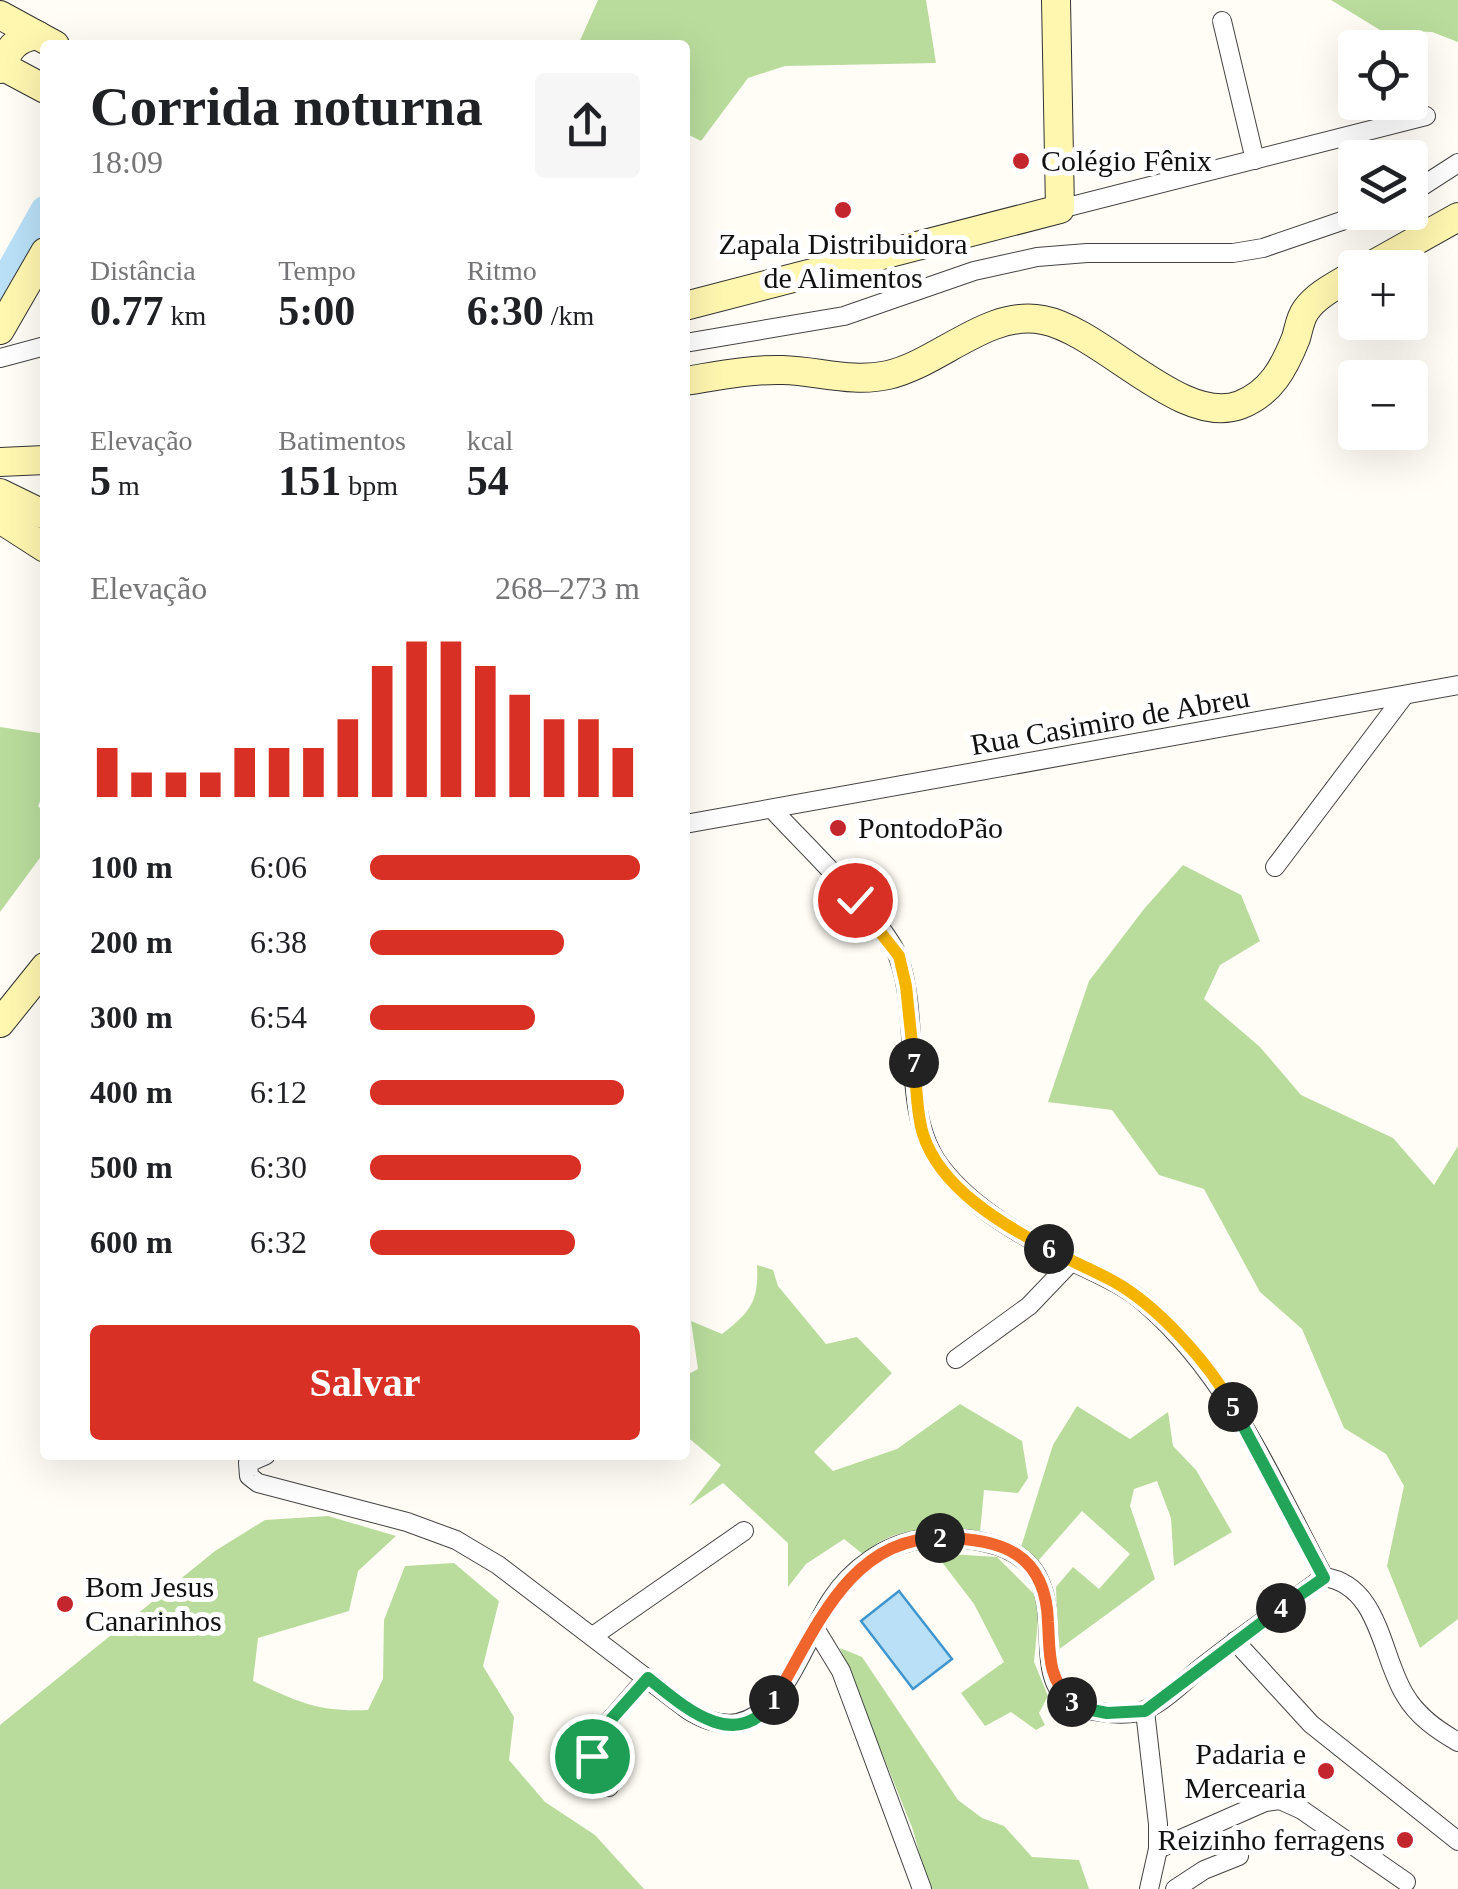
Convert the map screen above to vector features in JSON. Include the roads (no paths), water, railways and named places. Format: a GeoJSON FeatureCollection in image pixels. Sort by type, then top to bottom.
{"type":"FeatureCollection","features":[{"type":"Feature","properties":{"kind":"street"},"geometry":{"type":"LineString","coordinates":[[1056,0],[1060,209]]}},
{"type":"Feature","properties":{"kind":"street"},"geometry":{"type":"LineString","coordinates":[[1222,21],[1255,160]]}},
{"type":"Feature","properties":{"kind":"street"},"geometry":{"type":"LineString","coordinates":[[1,46],[6,52],[15,41],[40,40]]}},
{"type":"Feature","properties":{"kind":"street"},"geometry":{"type":"LineString","coordinates":[[1,46],[40,41]]}},
{"type":"Feature","properties":{"kind":"street"},"geometry":{"type":"LineString","coordinates":[[1,46],[40,85]]}},
{"type":"Feature","properties":{"kind":"street"},"geometry":{"type":"LineString","coordinates":[[690,305],[1410,120]]}},
{"type":"Feature","properties":{"kind":"street"},"geometry":{"type":"LineString","coordinates":[[1428,183],[1458,164]]}},
{"type":"Feature","properties":{"kind":"street"},"geometry":{"type":"LineString","coordinates":[[1399,250],[1458,217]]}},
{"type":"Feature","properties":{"kind":"street"},"geometry":{"type":"LineString","coordinates":[[690,343],[844,316],[974,271],[1037,257],[1087,253],[1233,254],[1264,248],[1338,222]]}},
{"type":"Feature","properties":{"kind":"street"},"geometry":{"type":"LineString","coordinates":[[0,330],[40,261]]}},
{"type":"Feature","properties":{"kind":"street"},"geometry":{"type":"LineString","coordinates":[[690,380],[782,370],[850,378],[887,375],[906,370],[1000,324],[1018,318],[1038,318],[1078,332],[1182,398],[1206,406],[1235,407],[1260,395],[1280,373],[1303,314],[1338,286]]}},
{"type":"Feature","properties":{"kind":"street"},"geometry":{"type":"LineString","coordinates":[[0,358],[40,347]]}},
{"type":"Feature","properties":{"kind":"street"},"geometry":{"type":"LineString","coordinates":[[4,503],[13,462]]}},
{"type":"Feature","properties":{"kind":"street"},"geometry":{"type":"LineString","coordinates":[[4,503],[40,514]]}},
{"type":"Feature","properties":{"kind":"street"},"geometry":{"type":"LineString","coordinates":[[4,503],[40,543]]}},
{"type":"Feature","properties":{"kind":"street","name":"Rua Casimiro de Abreu"},"geometry":{"type":"LineString","coordinates":[[690,823],[1458,686]]}},
{"type":"Feature","properties":{"kind":"street"},"geometry":{"type":"LineString","coordinates":[[1275,867],[1404,696]]}},
{"type":"Feature","properties":{"kind":"street"},"geometry":{"type":"LineString","coordinates":[[772,809],[884,933],[899,956],[923,1135],[938,1163],[956,1184],[1010,1229],[1115,1282],[1146,1304],[1197,1357],[1230,1400],[1324,1578]]}},
{"type":"Feature","properties":{"kind":"street"},"geometry":{"type":"LineString","coordinates":[[0,1023],[40,973]]}},
{"type":"Feature","properties":{"kind":"street"},"geometry":{"type":"LineString","coordinates":[[956,1359],[1029,1306],[1072,1261]]}},
{"type":"Feature","properties":{"kind":"street"},"geometry":{"type":"LineString","coordinates":[[256,1460],[248,1464],[250,1476],[258,1484],[407,1522],[456,1540],[498,1566],[702,1719],[737,1725],[767,1710],[832,1599],[852,1576],[894,1545],[954,1538],[997,1545],[1019,1554],[1032,1566],[1042,1584],[1048,1622],[1048,1665],[1065,1695],[1077,1707],[1145,1711],[1324,1578],[1353,1591],[1369,1608],[1404,1695],[1426,1721],[1458,1742]]}},
{"type":"Feature","properties":{"kind":"street"},"geometry":{"type":"LineString","coordinates":[[593,1636],[744,1531]]}},
{"type":"Feature","properties":{"kind":"street"},"geometry":{"type":"LineString","coordinates":[[816,1630],[842,1671],[922,1889]]}},
{"type":"Feature","properties":{"kind":"street"},"geometry":{"type":"LineString","coordinates":[[1235,1641],[1311,1724],[1458,1841]]}},
{"type":"Feature","properties":{"kind":"street"},"geometry":{"type":"LineString","coordinates":[[609,1787],[592,1756],[599,1733],[648,1678]]}},
{"type":"Feature","properties":{"kind":"street"},"geometry":{"type":"LineString","coordinates":[[1145,1711],[1158,1849],[1149,1889]]}},
{"type":"Feature","properties":{"kind":"street"},"geometry":{"type":"LineString","coordinates":[[1158,1849],[1265,1802],[1280,1800],[1302,1810],[1406,1882]]}},
{"type":"Feature","properties":{"kind":"street"},"geometry":{"type":"LineString","coordinates":[[1175,1889],[1204,1870],[1239,1856]]}},
{"type":"Feature","properties":{"kind":"water"},"geometry":{"type":"Polygon","coordinates":[[[899,1591],[952,1659],[913,1689],[861,1621],[899,1591]]]}},
{"type":"Feature","properties":{"kind":"waterway"},"geometry":{"type":"LineString","coordinates":[[0,291],[40,220]]}},
{"type":"Feature","properties":{"kind":"place","name":"Colégio Fênix"},"geometry":{"type":"Point","coordinates":[1021,161]}},
{"type":"Feature","properties":{"kind":"place","name":"Zapala Distribuidora de Alimentos"},"geometry":{"type":"Point","coordinates":[843,210]}},
{"type":"Feature","properties":{"kind":"place","name":"PontodoPão"},"geometry":{"type":"Point","coordinates":[838,828]}},
{"type":"Feature","properties":{"kind":"place","name":"Bom Jesus Canarinhos"},"geometry":{"type":"Point","coordinates":[65,1604]}},
{"type":"Feature","properties":{"kind":"place","name":"Padaria e Mercearia"},"geometry":{"type":"Point","coordinates":[1326,1771]}},
{"type":"Feature","properties":{"kind":"place","name":"Reizinho ferragens"},"geometry":{"type":"Point","coordinates":[1405,1840]}}]}
